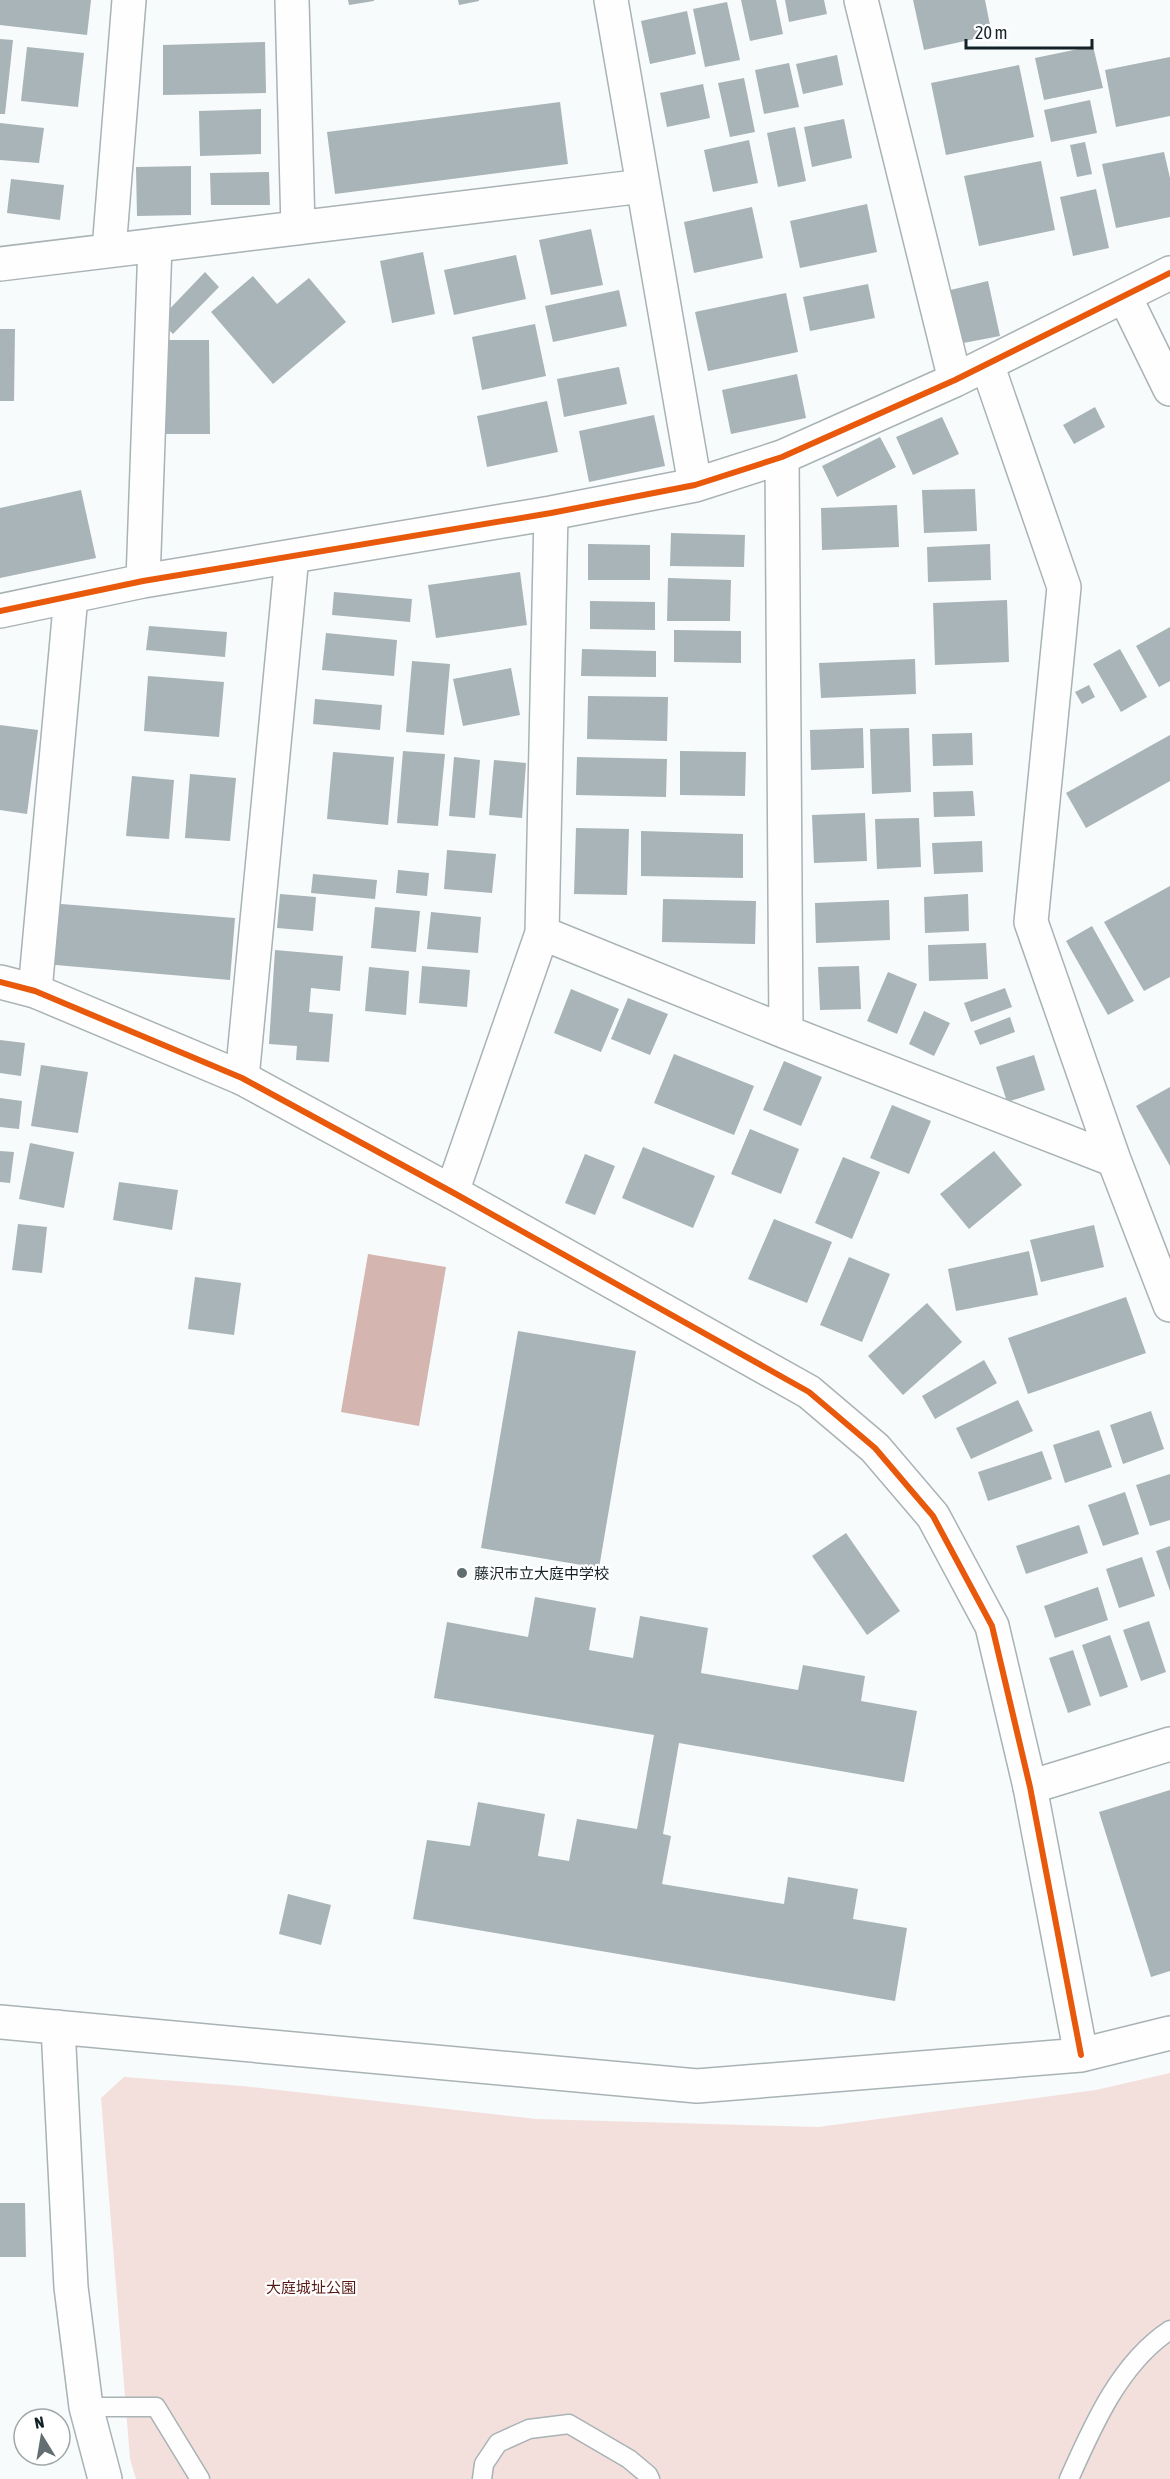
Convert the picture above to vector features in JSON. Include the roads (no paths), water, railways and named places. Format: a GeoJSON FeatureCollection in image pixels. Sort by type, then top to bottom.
{"type":"FeatureCollection","features":[{"type":"Feature","properties":{"kind":"street"},"geometry":{"type":"LineString","coordinates":[[109,250],[129,0]]}},
{"type":"Feature","properties":{"kind":"street"},"geometry":{"type":"LineString","coordinates":[[292,0],[298,228]]}},
{"type":"Feature","properties":{"kind":"street"},"geometry":{"type":"LineString","coordinates":[[611,0],[695,485]]}},
{"type":"Feature","properties":{"kind":"street"},"geometry":{"type":"LineString","coordinates":[[861,0],[956,380]]}},
{"type":"Feature","properties":{"kind":"street"},"geometry":{"type":"LineString","coordinates":[[0,264],[643,186]]}},
{"type":"Feature","properties":{"kind":"street"},"geometry":{"type":"LineString","coordinates":[[143,581],[155,245]]}},
{"type":"Feature","properties":{"kind":"street"},"geometry":{"type":"LineString","coordinates":[[0,611],[143,581],[551,513],[695,485],[782,457],[956,380],[1170,273]]}},
{"type":"Feature","properties":{"kind":"street"},"geometry":{"type":"LineString","coordinates":[[1125,297],[1170,389]]}},
{"type":"Feature","properties":{"kind":"street"},"geometry":{"type":"LineString","coordinates":[[987,364],[1064,587],[1031,921],[1114,1160],[1170,1305]]}},
{"type":"Feature","properties":{"kind":"street"},"geometry":{"type":"LineString","coordinates":[[782,457],[786,1032]]}},
{"type":"Feature","properties":{"kind":"street"},"geometry":{"type":"LineString","coordinates":[[452,1192],[542,933],[551,513]]}},
{"type":"Feature","properties":{"kind":"street"},"geometry":{"type":"LineString","coordinates":[[242,1078],[292,556]]}},
{"type":"Feature","properties":{"kind":"street"},"geometry":{"type":"LineString","coordinates":[[35,991],[71,596]]}},
{"type":"Feature","properties":{"kind":"street"},"geometry":{"type":"LineString","coordinates":[[542,933],[786,1032],[1114,1160]]}},
{"type":"Feature","properties":{"kind":"street"},"geometry":{"type":"LineString","coordinates":[[0,982],[35,991],[242,1078],[452,1192],[808,1392],[874,1448],[933,1516],[992,1626],[1030,1787],[1081,2055]]}},
{"type":"Feature","properties":{"kind":"street"},"geometry":{"type":"LineString","coordinates":[[1030,1787],[1170,1744]]}},
{"type":"Feature","properties":{"kind":"street"},"geometry":{"type":"LineString","coordinates":[[0,2022],[697,2086],[1081,2055],[1170,2033]]}},
{"type":"Feature","properties":{"kind":"street"},"geometry":{"type":"LineString","coordinates":[[57,2027],[71,2288],[86,2407],[105,2479]]}},
{"type":"Feature","properties":{"kind":"lane"},"geometry":{"type":"LineString","coordinates":[[1069,2479],[1090,2431],[1118,2385],[1149,2343],[1170,2330]]}},
{"type":"Feature","properties":{"kind":"lane"},"geometry":{"type":"LineString","coordinates":[[86,2407],[156,2407],[200,2479]]}},
{"type":"Feature","properties":{"kind":"lane"},"geometry":{"type":"LineString","coordinates":[[482,2479],[484,2464],[498,2443],[529,2429],[569,2424],[629,2459],[650,2479]]}},
{"type":"Feature","properties":{"kind":"place","name":"藤沢市立大庭中学校"},"geometry":{"type":"Point","coordinates":[462,1573]}},
{"type":"Feature","properties":{"kind":"park label","name":"大庭城址公園"},"geometry":{"type":"Point","coordinates":[311,2287]}}]}
